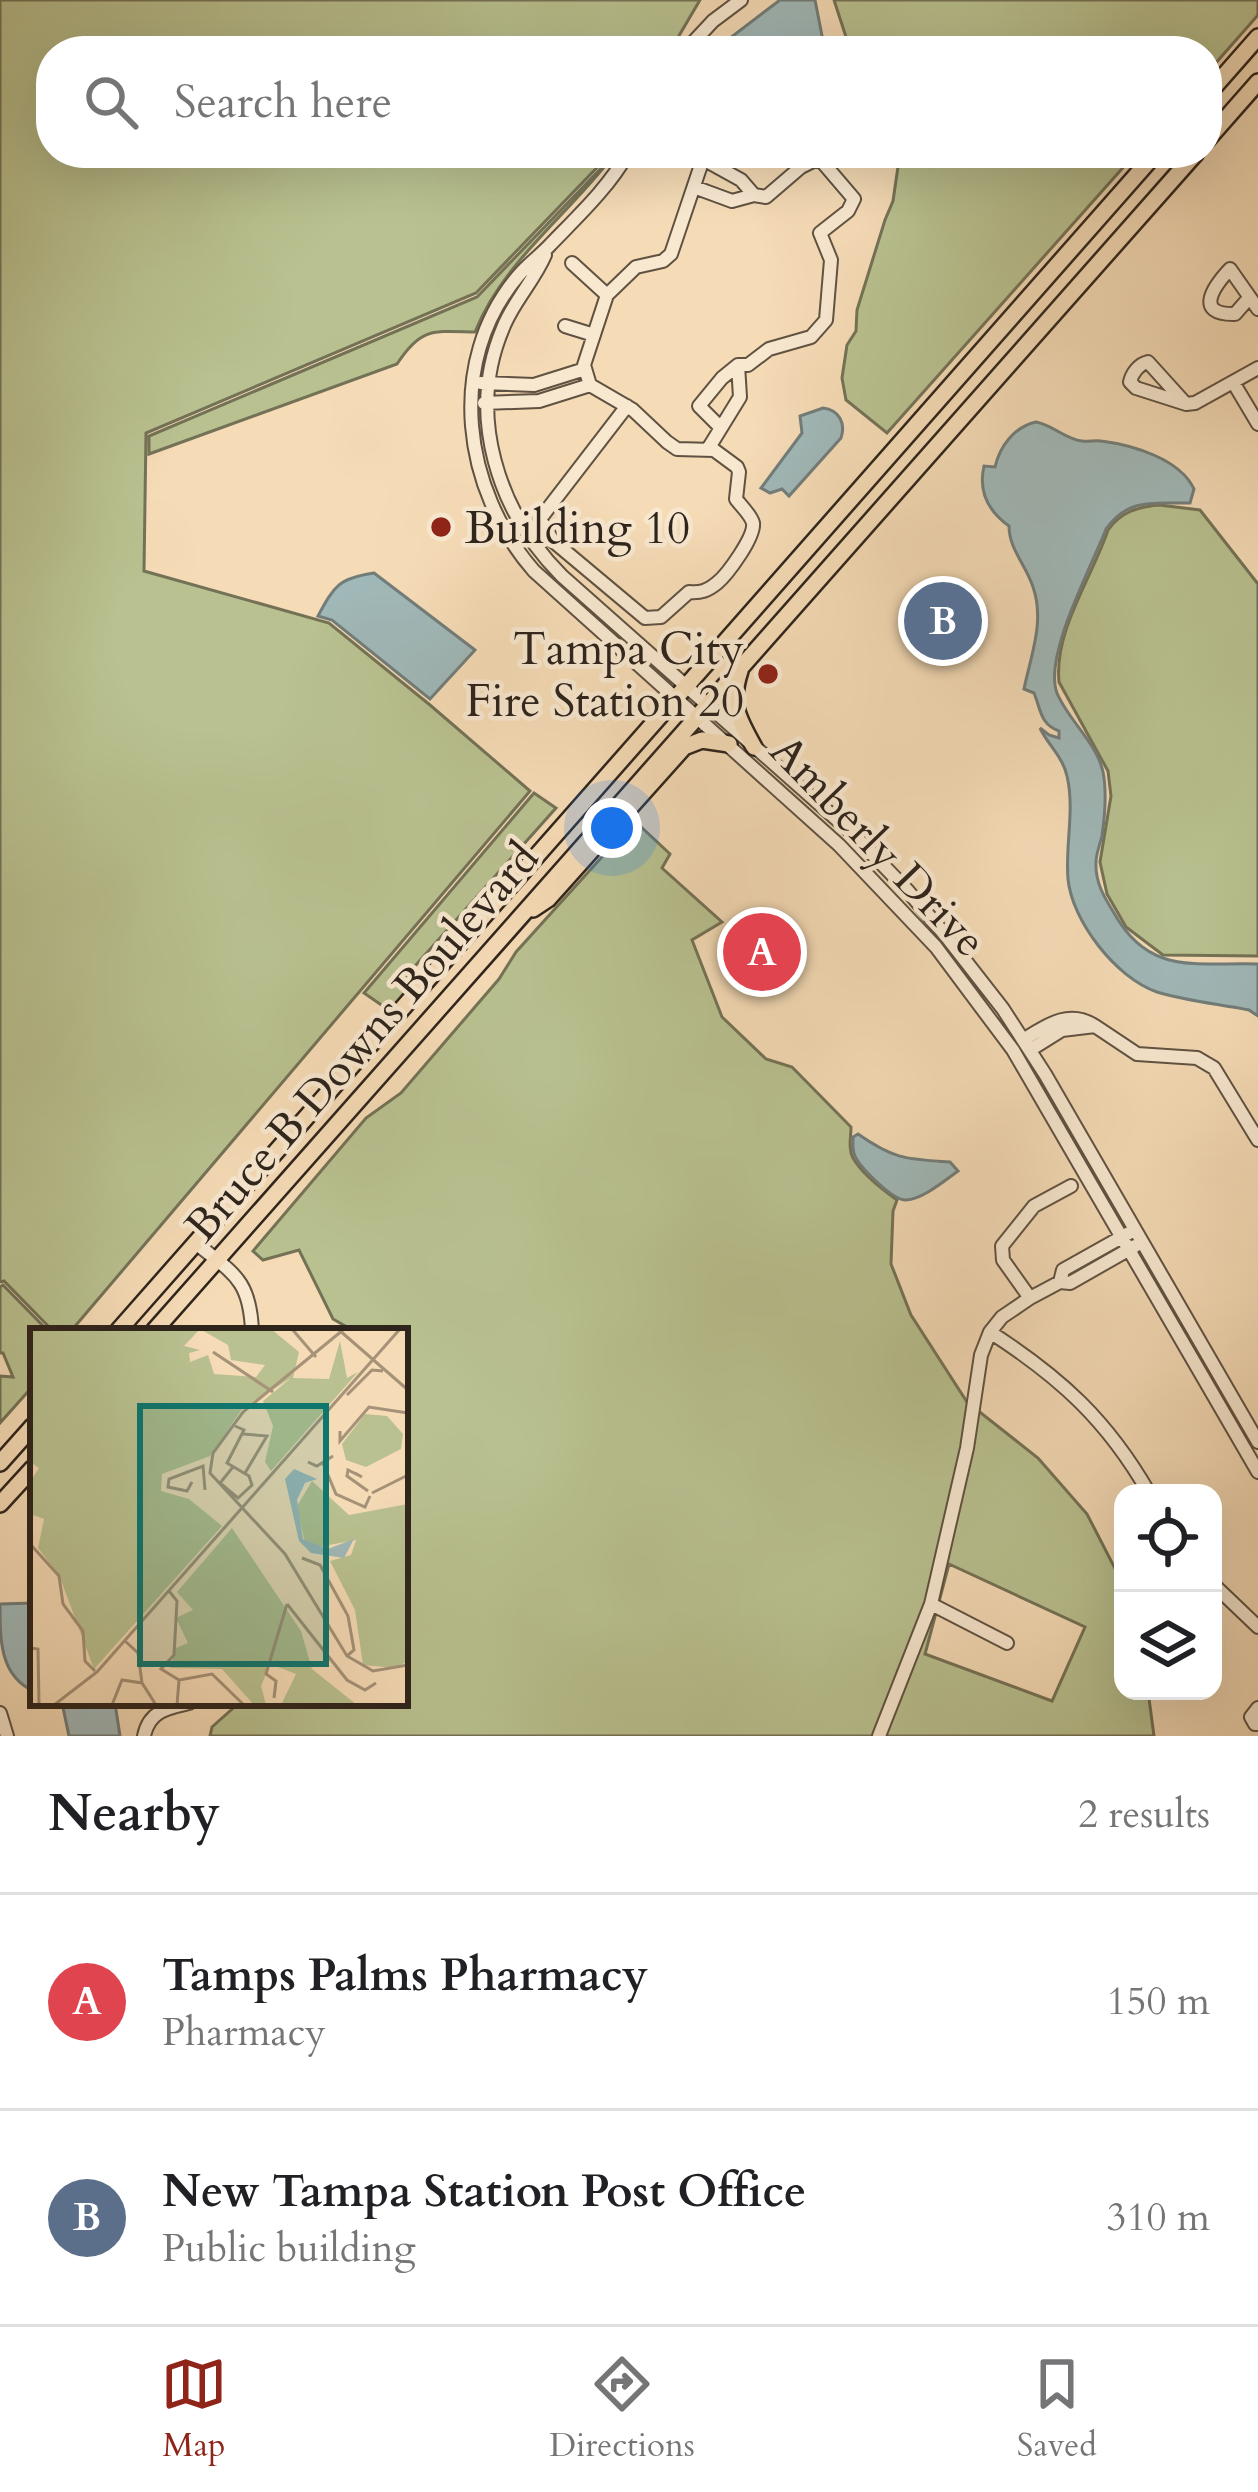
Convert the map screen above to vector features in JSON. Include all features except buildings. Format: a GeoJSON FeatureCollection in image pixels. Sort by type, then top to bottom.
{"type":"FeatureCollection","features":[{"type":"Feature","properties":{"kind":"main road"},"geometry":{"type":"LineString","coordinates":[[1222,78],[1258,37]]}},
{"type":"Feature","properties":{"kind":"main road"},"geometry":{"type":"LineString","coordinates":[[1222,123],[1258,82]]}},
{"type":"Feature","properties":{"kind":"main road","name":"Bruce B Downs Boulevard"},"geometry":{"type":"LineString","coordinates":[[121,1328],[1143,168]]}},
{"type":"Feature","properties":{"kind":"main road","name":"Bruce B Downs Boulevard"},"geometry":{"type":"LineString","coordinates":[[157,1328],[1183,168]]}},
{"type":"Feature","properties":{"kind":"main road"},"geometry":{"type":"LineString","coordinates":[[742,665],[734,703],[754,747]]}},
{"type":"Feature","properties":{"kind":"main road"},"geometry":{"type":"LineString","coordinates":[[520,916],[548,899],[684,747],[702,740],[729,745]]}},
{"type":"Feature","properties":{"kind":"main road"},"geometry":{"type":"LineString","coordinates":[[0,1463],[30,1429]]}},
{"type":"Feature","properties":{"kind":"main road"},"geometry":{"type":"LineString","coordinates":[[0,1504],[30,1471]]}},
{"type":"Feature","properties":{"kind":"street"},"geometry":{"type":"LineString","coordinates":[[699,36],[741,0]]}},
{"type":"Feature","properties":{"kind":"street","name":"Amberly Drive"},"geometry":{"type":"LineString","coordinates":[[618,168],[514,280],[480,346],[472,382],[472,433],[492,508],[516,549],[546,583],[754,747],[851,832],[907,890],[1004,1009],[1258,1472]]}},
{"type":"Feature","properties":{"kind":"street"},"geometry":{"type":"LineString","coordinates":[[627,406],[540,519],[554,541],[644,619],[661,617],[689,592],[701,593],[722,580],[753,529],[752,518],[736,499],[739,472],[714,450],[677,449],[627,406],[590,385],[585,369],[607,295],[636,267],[663,261],[671,254],[694,187],[695,168]]}},
{"type":"Feature","properties":{"kind":"street"},"geometry":{"type":"LineString","coordinates":[[718,168],[741,180],[754,195]]}},
{"type":"Feature","properties":{"kind":"street"},"geometry":{"type":"LineString","coordinates":[[694,187],[732,200],[766,197],[800,168]]}},
{"type":"Feature","properties":{"kind":"street"},"geometry":{"type":"LineString","coordinates":[[720,427],[699,406],[722,378],[769,350],[811,337],[826,320],[831,260],[820,233],[848,211],[854,199],[828,168]]}},
{"type":"Feature","properties":{"kind":"street","name":"Amberly Drive"},"geometry":{"type":"LineString","coordinates":[[547,248],[502,328],[493,359],[488,403],[492,452],[502,487],[533,544],[681,692]]}},
{"type":"Feature","properties":{"kind":"street"},"geometry":{"type":"LineString","coordinates":[[572,262],[607,295]]}},
{"type":"Feature","properties":{"kind":"street"},"geometry":{"type":"LineString","coordinates":[[565,326],[594,335]]}},
{"type":"Feature","properties":{"kind":"street"},"geometry":{"type":"LineString","coordinates":[[708,449],[740,397],[738,365]]}},
{"type":"Feature","properties":{"kind":"street"},"geometry":{"type":"LineString","coordinates":[[1186,404],[1258,368]]}},
{"type":"Feature","properties":{"kind":"street"},"geometry":{"type":"LineString","coordinates":[[472,382],[525,386],[585,369]]}},
{"type":"Feature","properties":{"kind":"street"},"geometry":{"type":"LineString","coordinates":[[1233,382],[1258,424]]}},
{"type":"Feature","properties":{"kind":"street"},"geometry":{"type":"LineString","coordinates":[[471,403],[526,403],[590,385]]}},
{"type":"Feature","properties":{"kind":"street"},"geometry":{"type":"LineString","coordinates":[[525,386],[526,403]]}},
{"type":"Feature","properties":{"kind":"street","name":"Amberly Drive"},"geometry":{"type":"LineString","coordinates":[[702,710],[729,745],[897,903],[1023,1045]]}},
{"type":"Feature","properties":{"kind":"street"},"geometry":{"type":"LineString","coordinates":[[1023,1045],[1059,1025],[1096,1026],[1137,1054],[1197,1058],[1214,1068],[1258,1140]]}},
{"type":"Feature","properties":{"kind":"street"},"geometry":{"type":"LineString","coordinates":[[1030,1298],[1003,1260],[1002,1246],[1034,1206],[1071,1186]]}},
{"type":"Feature","properties":{"kind":"street"},"geometry":{"type":"LineString","coordinates":[[879,1736],[931,1604],[967,1448],[981,1355],[990,1332],[1002,1317],[1060,1282],[1063,1270],[1133,1239]]}},
{"type":"Feature","properties":{"kind":"street","name":"Amberly Drive"},"geometry":{"type":"LineString","coordinates":[[1133,1239],[1258,1442]]}},
{"type":"Feature","properties":{"kind":"street"},"geometry":{"type":"LineString","coordinates":[[197,1244],[240,1281],[247,1292],[252,1328]]}},
{"type":"Feature","properties":{"kind":"street"},"geometry":{"type":"LineString","coordinates":[[990,1332],[1040,1364],[1100,1421],[1144,1484]]}},
{"type":"Feature","properties":{"kind":"street"},"geometry":{"type":"LineString","coordinates":[[1221,1592],[1258,1627]]}},
{"type":"Feature","properties":{"kind":"street"},"geometry":{"type":"LineString","coordinates":[[931,1604],[1006,1643]]}},
{"type":"Feature","properties":{"kind":"street"},"geometry":{"type":"LineString","coordinates":[[144,1736],[151,1719],[177,1706]]}},
{"type":"Feature","properties":{"kind":"street"},"geometry":{"type":"LineString","coordinates":[[1258,1708],[1251,1717],[1258,1724]]}},
{"type":"Feature","properties":{"kind":"street"},"geometry":{"type":"LineString","coordinates":[[0,1713],[7,1736]]}},
{"type":"Feature","properties":{"kind":"green space"},"geometry":{"type":"Polygon","coordinates":[[[0,0],[700,0],[679,36],[36,36],[36,168],[597,168],[476,293],[146,433],[144,571],[329,623],[530,791],[74,1328],[50,1328],[0,1282],[0,0]]]}},
{"type":"Feature","properties":{"kind":"green space"},"geometry":{"type":"Polygon","coordinates":[[[834,0],[1258,0],[1258,15],[1222,56],[1222,36],[846,36],[834,0]]]}},
{"type":"Feature","properties":{"kind":"green space"},"geometry":{"type":"Polygon","coordinates":[[[603,168],[519,261],[475,332],[429,334],[413,343],[397,364],[149,454],[149,436],[477,297],[603,168]]]}},
{"type":"Feature","properties":{"kind":"green space"},"geometry":{"type":"Polygon","coordinates":[[[898,168],[1123,168],[887,433],[846,400],[842,378],[857,310],[893,201],[898,168]]]}},
{"type":"Feature","properties":{"kind":"green space"},"geometry":{"type":"Polygon","coordinates":[[[1159,505],[1200,510],[1258,584],[1258,956],[1163,955],[1126,927],[1107,894],[1100,862],[1111,796],[1108,771],[1059,682],[1068,624],[1108,530],[1130,511],[1159,505]]]}},
{"type":"Feature","properties":{"kind":"green space"},"geometry":{"type":"Polygon","coordinates":[[[534,793],[556,808],[407,975],[416,986],[393,1013],[364,993],[534,793]]]}},
{"type":"Feature","properties":{"kind":"green space"},"geometry":{"type":"Polygon","coordinates":[[[639,825],[670,854],[662,868],[722,922],[692,940],[722,1017],[766,1059],[792,1067],[851,1127],[853,1158],[897,1200],[891,1264],[911,1315],[967,1402],[1038,1458],[1087,1514],[1114,1566],[1114,1700],[1149,1700],[1154,1736],[210,1736],[212,1727],[236,1706],[408,1706],[408,1328],[349,1328],[333,1319],[299,1250],[263,1260],[253,1251],[366,1118],[401,1093],[499,979],[516,952],[610,848],[639,825]],[[949,1564],[925,1654],[1052,1701],[1085,1627],[949,1564]]]}},
{"type":"Feature","properties":{"kind":"green space"},"geometry":{"type":"Polygon","coordinates":[[[0,1287],[45,1328],[30,1328],[30,1389],[0,1423],[0,1376],[13,1377],[0,1353],[0,1287]]]}},
{"type":"Feature","properties":{"kind":"water"},"geometry":{"type":"Polygon","coordinates":[[[780,0],[815,0],[822,36],[733,36],[780,0]]]}},
{"type":"Feature","properties":{"kind":"water"},"geometry":{"type":"Polygon","coordinates":[[[823,408],[840,418],[841,438],[789,496],[782,489],[770,493],[761,488],[802,433],[800,416],[823,408]]]}},
{"type":"Feature","properties":{"kind":"water"},"geometry":{"type":"Polygon","coordinates":[[[1036,422],[1076,440],[1114,443],[1154,455],[1178,469],[1194,489],[1190,503],[1133,507],[1106,529],[1063,635],[1055,677],[1062,703],[1095,751],[1103,772],[1105,812],[1096,869],[1110,907],[1128,933],[1159,956],[1194,964],[1258,964],[1258,1016],[1142,985],[1099,946],[1071,895],[1067,776],[1040,728],[1059,738],[1059,731],[1045,720],[1034,693],[1024,689],[1036,638],[1036,600],[1009,526],[990,507],[982,484],[984,466],[995,467],[1009,438],[1036,422]]]}},
{"type":"Feature","properties":{"kind":"water"},"geometry":{"type":"Polygon","coordinates":[[[374,573],[475,650],[430,699],[332,620],[318,616],[339,585],[374,573]]]}},
{"type":"Feature","properties":{"kind":"water"},"geometry":{"type":"Polygon","coordinates":[[[858,1134],[892,1153],[950,1162],[958,1171],[919,1196],[900,1199],[858,1161],[853,1137],[858,1134]]]}},
{"type":"Feature","properties":{"kind":"water"},"geometry":{"type":"Polygon","coordinates":[[[30,1603],[30,1689],[8,1666],[0,1604],[30,1603]]]}},
{"type":"Feature","properties":{"kind":"water"},"geometry":{"type":"Polygon","coordinates":[[[63,1706],[115,1706],[120,1736],[69,1736],[63,1706]]]}},
{"type":"Feature","properties":{"kind":"place","name":"Building 10"},"geometry":{"type":"Point","coordinates":[441,527]}},
{"type":"Feature","properties":{"kind":"place","name":"New Tampa Station Post Office"},"geometry":{"type":"Point","coordinates":[943,621]}},
{"type":"Feature","properties":{"kind":"place","name":"Tampa City Fire Station 20"},"geometry":{"type":"Point","coordinates":[768,674]}},
{"type":"Feature","properties":{"kind":"place","name":"Tamps Palms Pharmacy"},"geometry":{"type":"Point","coordinates":[762,952]}}]}
